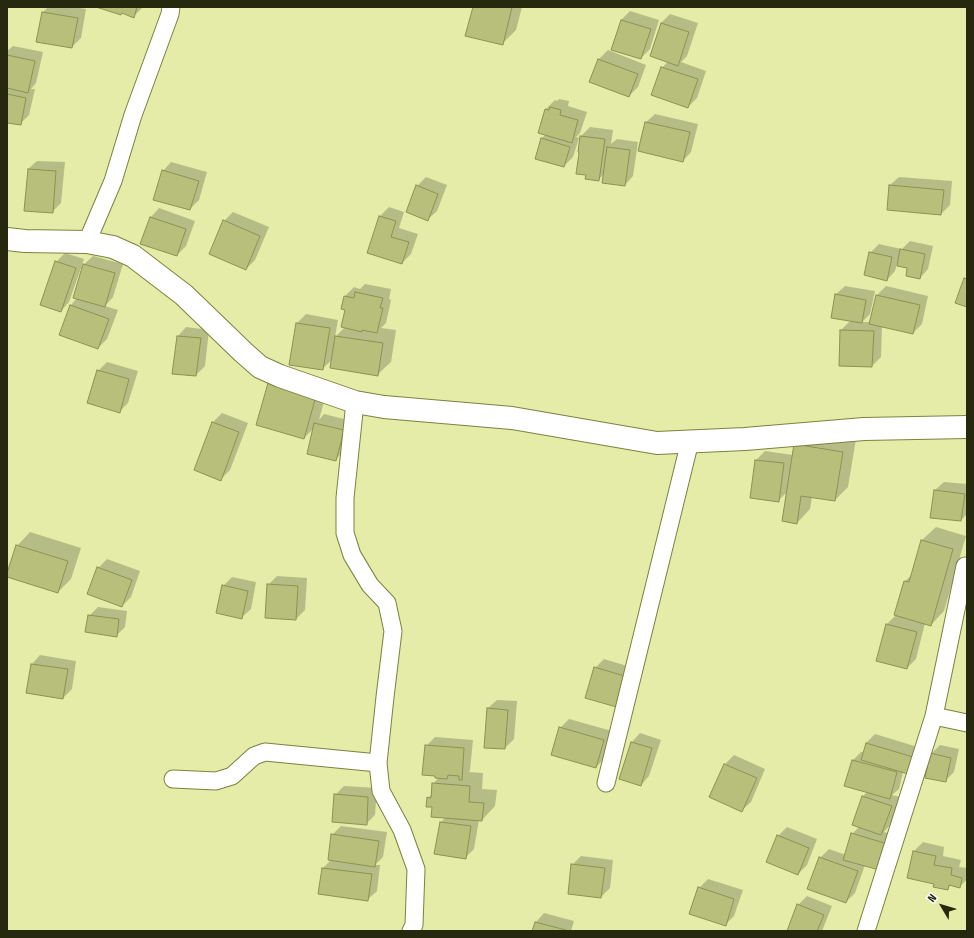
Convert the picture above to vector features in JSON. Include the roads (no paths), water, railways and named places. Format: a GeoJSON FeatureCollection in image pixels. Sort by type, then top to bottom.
{"type":"FeatureCollection","features":[{"type":"Feature","properties":{"kind":"main road"},"geometry":{"type":"LineString","coordinates":[[7,239],[25,241],[87,242],[114,248],[134,256],[184,295],[260,367],[280,376],[355,402],[384,407],[512,418],[656,443],[745,439],[864,429],[967,427]]}},
{"type":"Feature","properties":{"kind":"street"},"geometry":{"type":"LineString","coordinates":[[87,242],[113,181],[133,116],[170,14],[171,7]]}},
{"type":"Feature","properties":{"kind":"street"},"geometry":{"type":"LineString","coordinates":[[355,402],[345,498],[345,533],[352,555],[370,586],[387,603],[393,631],[378,763],[381,791],[402,830],[416,869],[414,925],[411,931]]}},
{"type":"Feature","properties":{"kind":"street"},"geometry":{"type":"LineString","coordinates":[[606,783],[690,441]]}},
{"type":"Feature","properties":{"kind":"street"},"geometry":{"type":"LineString","coordinates":[[866,931],[934,716],[965,566]]}},
{"type":"Feature","properties":{"kind":"street"},"geometry":{"type":"LineString","coordinates":[[934,716],[967,723]]}},
{"type":"Feature","properties":{"kind":"street"},"geometry":{"type":"LineString","coordinates":[[173,779],[216,781],[232,776],[254,756],[265,752],[378,763]]}}]}
